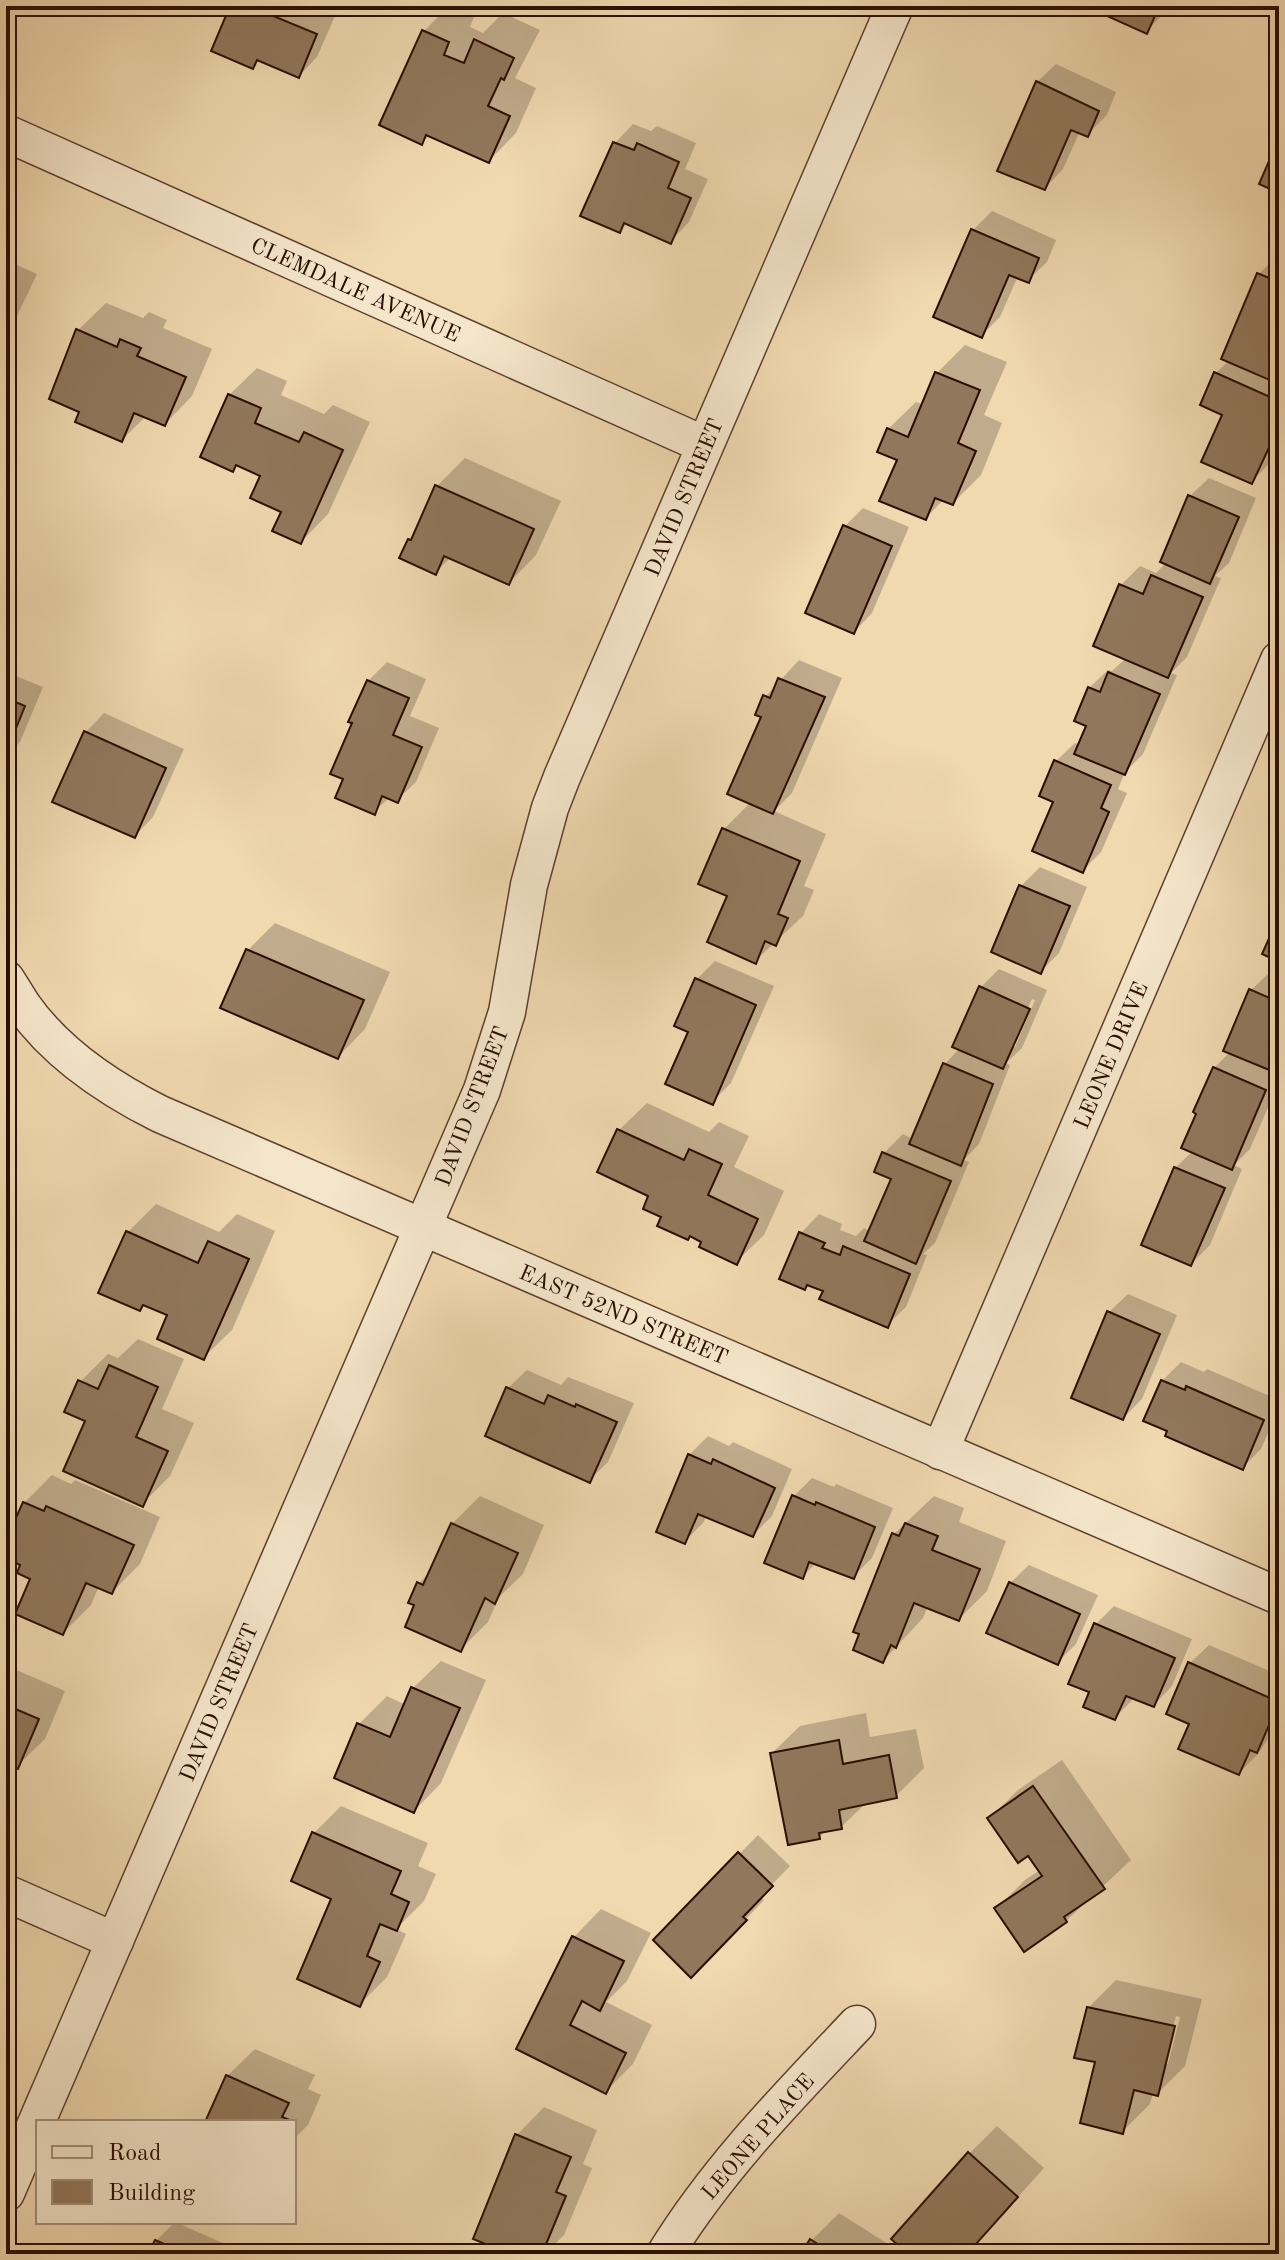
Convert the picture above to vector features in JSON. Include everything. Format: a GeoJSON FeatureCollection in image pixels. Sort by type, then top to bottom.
{"type":"FeatureCollection","features":[{"type":"Feature","properties":{"kind":"street","name":"DAVID STREET"},"geometry":{"type":"LineString","coordinates":[[38,2120],[482,1090],[515,979],[529,885],[550,808],[895,6]]}},
{"type":"Feature","properties":{"kind":"street","name":"CLEMDALE AVENUE"},"geometry":{"type":"LineString","coordinates":[[6,133],[705,445]]}},
{"type":"Feature","properties":{"kind":"street","name":"LEONE DRIVE"},"geometry":{"type":"LineString","coordinates":[[940,1451],[1279,660]]}},
{"type":"Feature","properties":{"kind":"street","name":"EAST 52ND STREET"},"geometry":{"type":"LineString","coordinates":[[6,979],[23,1007],[49,1036],[92,1075],[160,1114],[1279,1596]]}},
{"type":"Feature","properties":{"kind":"street"},"geometry":{"type":"LineString","coordinates":[[6,1893],[115,1941]]}},
{"type":"Feature","properties":{"kind":"street","name":"LEONE PLACE"},"geometry":{"type":"LineString","coordinates":[[665,2254],[736,2155],[857,2024]]}},
{"type":"Feature","properties":{"kind":"street","name":"DAVID STREET"},"geometry":{"type":"LineString","coordinates":[[6,2193],[36,2124]]}},
{"type":"Feature","properties":{"kind":"building"},"geometry":{"type":"Polygon","coordinates":[[[230,6],[263,6],[261,11],[317,34],[299,78],[257,60],[253,69],[211,51],[230,6]]]}},
{"type":"Feature","properties":{"kind":"building"},"geometry":{"type":"Polygon","coordinates":[[[1085,6],[1151,6],[1158,9],[1147,34],[1085,6]]]}},
{"type":"Feature","properties":{"kind":"building"},"geometry":{"type":"Polygon","coordinates":[[[422,30],[449,42],[444,55],[464,63],[474,39],[514,58],[488,106],[510,116],[489,163],[426,135],[422,145],[379,125],[422,30]]]}},
{"type":"Feature","properties":{"kind":"building"},"geometry":{"type":"Polygon","coordinates":[[[1036,81],[1099,111],[1088,137],[1071,130],[1045,190],[997,171],[1036,81]]]}},
{"type":"Feature","properties":{"kind":"building"},"geometry":{"type":"Polygon","coordinates":[[[613,142],[634,150],[637,143],[679,162],[668,188],[691,198],[671,244],[624,223],[620,233],[580,216],[613,142]]]}},
{"type":"Feature","properties":{"kind":"building"},"geometry":{"type":"Polygon","coordinates":[[[1269,161],[1279,165],[1279,193],[1259,184],[1269,161]]]}},
{"type":"Feature","properties":{"kind":"building"},"geometry":{"type":"Polygon","coordinates":[[[971,229],[1039,258],[1029,283],[1009,275],[982,338],[933,317],[971,229]]]}},
{"type":"Feature","properties":{"kind":"building"},"geometry":{"type":"Polygon","coordinates":[[[1257,273],[1279,282],[1279,384],[1221,359],[1257,273]]]}},
{"type":"Feature","properties":{"kind":"building"},"geometry":{"type":"Polygon","coordinates":[[[76,329],[117,347],[120,339],[141,348],[137,356],[186,377],[165,426],[134,413],[122,442],[75,422],[79,412],[49,399],[76,329]]]}},
{"type":"Feature","properties":{"kind":"building"},"geometry":{"type":"Polygon","coordinates":[[[935,372],[980,390],[958,443],[976,451],[953,505],[935,498],[926,520],[879,501],[897,460],[877,452],[887,428],[908,437],[935,372]]]}},
{"type":"Feature","properties":{"kind":"building"},"geometry":{"type":"Polygon","coordinates":[[[1214,372],[1279,401],[1279,426],[1252,484],[1201,462],[1222,415],[1200,405],[1214,372]]]}},
{"type":"Feature","properties":{"kind":"building"},"geometry":{"type":"Polygon","coordinates":[[[228,394],[261,408],[255,423],[299,442],[304,432],[343,450],[301,544],[272,531],[281,512],[250,498],[260,476],[236,465],[233,472],[200,457],[228,394]]]}},
{"type":"Feature","properties":{"kind":"building"},"geometry":{"type":"Polygon","coordinates":[[[435,485],[534,529],[509,585],[444,556],[436,575],[399,558],[408,539],[411,540],[435,485]]]}},
{"type":"Feature","properties":{"kind":"building"},"geometry":{"type":"Polygon","coordinates":[[[1188,495],[1239,517],[1210,584],[1160,562],[1188,495]]]}},
{"type":"Feature","properties":{"kind":"building"},"geometry":{"type":"Polygon","coordinates":[[[843,525],[892,546],[854,634],[805,613],[843,525]]]}},
{"type":"Feature","properties":{"kind":"building"},"geometry":{"type":"Polygon","coordinates":[[[1151,575],[1203,597],[1168,678],[1093,646],[1119,584],[1143,594],[1151,575]]]}},
{"type":"Feature","properties":{"kind":"building"},"geometry":{"type":"Polygon","coordinates":[[[1108,672],[1160,694],[1125,775],[1074,754],[1086,726],[1074,721],[1088,687],[1100,692],[1108,672]]]}},
{"type":"Feature","properties":{"kind":"building"},"geometry":{"type":"Polygon","coordinates":[[[778,678],[825,697],[773,814],[727,794],[761,717],[755,715],[763,695],[770,698],[778,678]]]}},
{"type":"Feature","properties":{"kind":"building"},"geometry":{"type":"Polygon","coordinates":[[[367,680],[409,698],[393,735],[422,747],[398,803],[382,796],[375,815],[335,798],[343,779],[330,774],[367,680]]]}},
{"type":"Feature","properties":{"kind":"building"},"geometry":{"type":"Polygon","coordinates":[[[6,698],[25,706],[6,753],[6,698]]]}},
{"type":"Feature","properties":{"kind":"building"},"geometry":{"type":"Polygon","coordinates":[[[84,731],[166,768],[135,838],[52,802],[84,731]]]}},
{"type":"Feature","properties":{"kind":"building"},"geometry":{"type":"Polygon","coordinates":[[[1054,760],[1111,785],[1101,808],[1109,812],[1083,873],[1032,851],[1053,802],[1039,796],[1054,760]]]}},
{"type":"Feature","properties":{"kind":"building"},"geometry":{"type":"Polygon","coordinates":[[[722,828],[800,861],[778,914],[788,918],[776,946],[765,941],[756,964],[707,942],[727,896],[698,884],[722,828]]]}},
{"type":"Feature","properties":{"kind":"building"},"geometry":{"type":"Polygon","coordinates":[[[1019,885],[1070,906],[1041,974],[991,952],[1019,885]]]}},
{"type":"Feature","properties":{"kind":"building"},"geometry":{"type":"Polygon","coordinates":[[[1279,916],[1279,962],[1262,954],[1279,916]]]}},
{"type":"Feature","properties":{"kind":"building"},"geometry":{"type":"Polygon","coordinates":[[[246,949],[364,1000],[338,1059],[220,1008],[246,949]]]}},
{"type":"Feature","properties":{"kind":"building"},"geometry":{"type":"Polygon","coordinates":[[[695,978],[756,1005],[713,1105],[665,1084],[688,1032],[674,1026],[695,978]]]}},
{"type":"Feature","properties":{"kind":"building"},"geometry":{"type":"Polygon","coordinates":[[[979,986],[1030,1009],[1003,1069],[952,1047],[979,986]]]}},
{"type":"Feature","properties":{"kind":"building"},"geometry":{"type":"Polygon","coordinates":[[[1249,989],[1279,1002],[1279,1061],[1274,1072],[1223,1051],[1249,989]]]}},
{"type":"Feature","properties":{"kind":"building"},"geometry":{"type":"Polygon","coordinates":[[[943,1063],[993,1084],[961,1166],[909,1144],[943,1063]]]}},
{"type":"Feature","properties":{"kind":"building"},"geometry":{"type":"Polygon","coordinates":[[[1213,1067],[1266,1090],[1232,1170],[1181,1148],[1213,1067]]]}},
{"type":"Feature","properties":{"kind":"building"},"geometry":{"type":"Polygon","coordinates":[[[617,1129],[684,1160],[689,1149],[722,1164],[708,1195],[758,1219],[737,1265],[699,1247],[701,1242],[690,1236],[688,1240],[657,1226],[661,1217],[643,1209],[648,1196],[597,1172],[617,1129]]]}},
{"type":"Feature","properties":{"kind":"building"},"geometry":{"type":"Polygon","coordinates":[[[882,1152],[951,1181],[916,1264],[864,1241],[891,1179],[874,1172],[882,1152]]]}},
{"type":"Feature","properties":{"kind":"building"},"geometry":{"type":"Polygon","coordinates":[[[1174,1167],[1225,1188],[1191,1266],[1141,1245],[1174,1167]]]}},
{"type":"Feature","properties":{"kind":"building"},"geometry":{"type":"Polygon","coordinates":[[[126,1231],[198,1263],[208,1241],[249,1259],[204,1360],[157,1339],[167,1315],[143,1305],[140,1311],[98,1293],[126,1231]]]}},
{"type":"Feature","properties":{"kind":"building"},"geometry":{"type":"Polygon","coordinates":[[[799,1232],[825,1243],[822,1248],[840,1255],[843,1246],[910,1274],[888,1328],[819,1299],[823,1291],[807,1285],[805,1290],[779,1279],[799,1232]]]}},
{"type":"Feature","properties":{"kind":"building"},"geometry":{"type":"Polygon","coordinates":[[[1107,1311],[1160,1334],[1123,1420],[1071,1398],[1107,1311]]]}},
{"type":"Feature","properties":{"kind":"building"},"geometry":{"type":"Polygon","coordinates":[[[109,1365],[158,1387],[136,1437],[168,1451],[143,1507],[63,1471],[85,1421],[64,1412],[78,1380],[98,1389],[109,1365]]]}},
{"type":"Feature","properties":{"kind":"building"},"geometry":{"type":"Polygon","coordinates":[[[1161,1380],[1185,1390],[1186,1386],[1264,1420],[1243,1470],[1165,1436],[1167,1431],[1143,1421],[1161,1380]]]}},
{"type":"Feature","properties":{"kind":"building"},"geometry":{"type":"Polygon","coordinates":[[[506,1387],[544,1404],[548,1395],[617,1422],[590,1483],[485,1436],[506,1387]]]}},
{"type":"Feature","properties":{"kind":"building"},"geometry":{"type":"Polygon","coordinates":[[[688,1454],[711,1464],[713,1459],[775,1488],[753,1537],[698,1514],[685,1544],[656,1532],[688,1454]]]}},
{"type":"Feature","properties":{"kind":"building"},"geometry":{"type":"Polygon","coordinates":[[[792,1495],[875,1527],[854,1579],[809,1562],[803,1579],[764,1563],[792,1495]]]}},
{"type":"Feature","properties":{"kind":"building"},"geometry":{"type":"Polygon","coordinates":[[[23,1502],[44,1511],[46,1506],[134,1545],[112,1594],[86,1583],[63,1635],[15,1614],[30,1579],[17,1573],[20,1565],[6,1558],[6,1540],[23,1502]]]}},
{"type":"Feature","properties":{"kind":"building"},"geometry":{"type":"Polygon","coordinates":[[[451,1523],[518,1553],[495,1604],[485,1598],[461,1652],[405,1627],[414,1605],[408,1603],[417,1582],[423,1585],[451,1523]]]}},
{"type":"Feature","properties":{"kind":"building"},"geometry":{"type":"Polygon","coordinates":[[[905,1523],[938,1536],[932,1550],[980,1569],[959,1621],[914,1603],[896,1648],[891,1645],[883,1663],[853,1650],[859,1634],[853,1632],[892,1533],[899,1536],[905,1523]]]}},
{"type":"Feature","properties":{"kind":"building"},"geometry":{"type":"Polygon","coordinates":[[[1009,1582],[1080,1614],[1058,1665],[986,1633],[1009,1582]]]}},
{"type":"Feature","properties":{"kind":"building"},"geometry":{"type":"Polygon","coordinates":[[[1094,1623],[1175,1658],[1154,1707],[1126,1696],[1115,1720],[1083,1707],[1089,1692],[1068,1684],[1094,1623]]]}},
{"type":"Feature","properties":{"kind":"building"},"geometry":{"type":"Polygon","coordinates":[[[1188,1662],[1279,1702],[1257,1753],[1250,1750],[1239,1775],[1178,1749],[1189,1724],[1166,1714],[1188,1662]]]}},
{"type":"Feature","properties":{"kind":"building"},"geometry":{"type":"Polygon","coordinates":[[[411,1687],[460,1708],[414,1813],[334,1778],[357,1723],[390,1737],[411,1687]]]}},
{"type":"Feature","properties":{"kind":"building"},"geometry":{"type":"Polygon","coordinates":[[[6,1705],[39,1719],[18,1769],[6,1764],[6,1705]]]}},
{"type":"Feature","properties":{"kind":"building"},"geometry":{"type":"Polygon","coordinates":[[[839,1740],[843,1764],[889,1755],[897,1798],[839,1810],[842,1829],[819,1833],[820,1839],[788,1845],[770,1753],[839,1740]]]}},
{"type":"Feature","properties":{"kind":"building"},"geometry":{"type":"Polygon","coordinates":[[[1033,1786],[1105,1889],[1064,1917],[1067,1922],[1024,1952],[994,1908],[1042,1876],[1028,1856],[1018,1863],[987,1818],[1033,1786]]]}},
{"type":"Feature","properties":{"kind":"building"},"geometry":{"type":"Polygon","coordinates":[[[312,1832],[401,1871],[391,1894],[409,1902],[397,1931],[380,1924],[367,1956],[380,1962],[360,2007],[297,1979],[331,1899],[291,1881],[312,1832]]]}},
{"type":"Feature","properties":{"kind":"building"},"geometry":{"type":"Polygon","coordinates":[[[738,1852],[773,1886],[743,1917],[747,1920],[691,1978],[653,1940],[738,1852]]]}},
{"type":"Feature","properties":{"kind":"building"},"geometry":{"type":"Polygon","coordinates":[[[572,1936],[624,1961],[600,2011],[582,2001],[570,2025],[626,2053],[606,2094],[516,2049],[572,1936]]]}},
{"type":"Feature","properties":{"kind":"building"},"geometry":{"type":"Polygon","coordinates":[[[1087,2007],[1175,2026],[1158,2096],[1134,2090],[1123,2134],[1080,2123],[1095,2062],[1074,2058],[1087,2007]]]}},
{"type":"Feature","properties":{"kind":"building"},"geometry":{"type":"Polygon","coordinates":[[[226,2075],[289,2103],[282,2117],[290,2120],[206,2120],[226,2075]]]}},
{"type":"Feature","properties":{"kind":"building"},"geometry":{"type":"Polygon","coordinates":[[[515,2134],[571,2157],[556,2192],[566,2196],[542,2254],[510,2254],[473,2239],[515,2134]]]}},
{"type":"Feature","properties":{"kind":"building"},"geometry":{"type":"Polygon","coordinates":[[[968,2152],[1018,2197],[967,2254],[908,2254],[891,2239],[968,2152]]]}},
{"type":"Feature","properties":{"kind":"building"},"geometry":{"type":"Polygon","coordinates":[[[810,2239],[833,2254],[801,2254],[810,2239]]]}},
{"type":"Feature","properties":{"kind":"building"},"geometry":{"type":"Polygon","coordinates":[[[155,2240],[187,2254],[148,2254],[155,2240]]]}}]}
